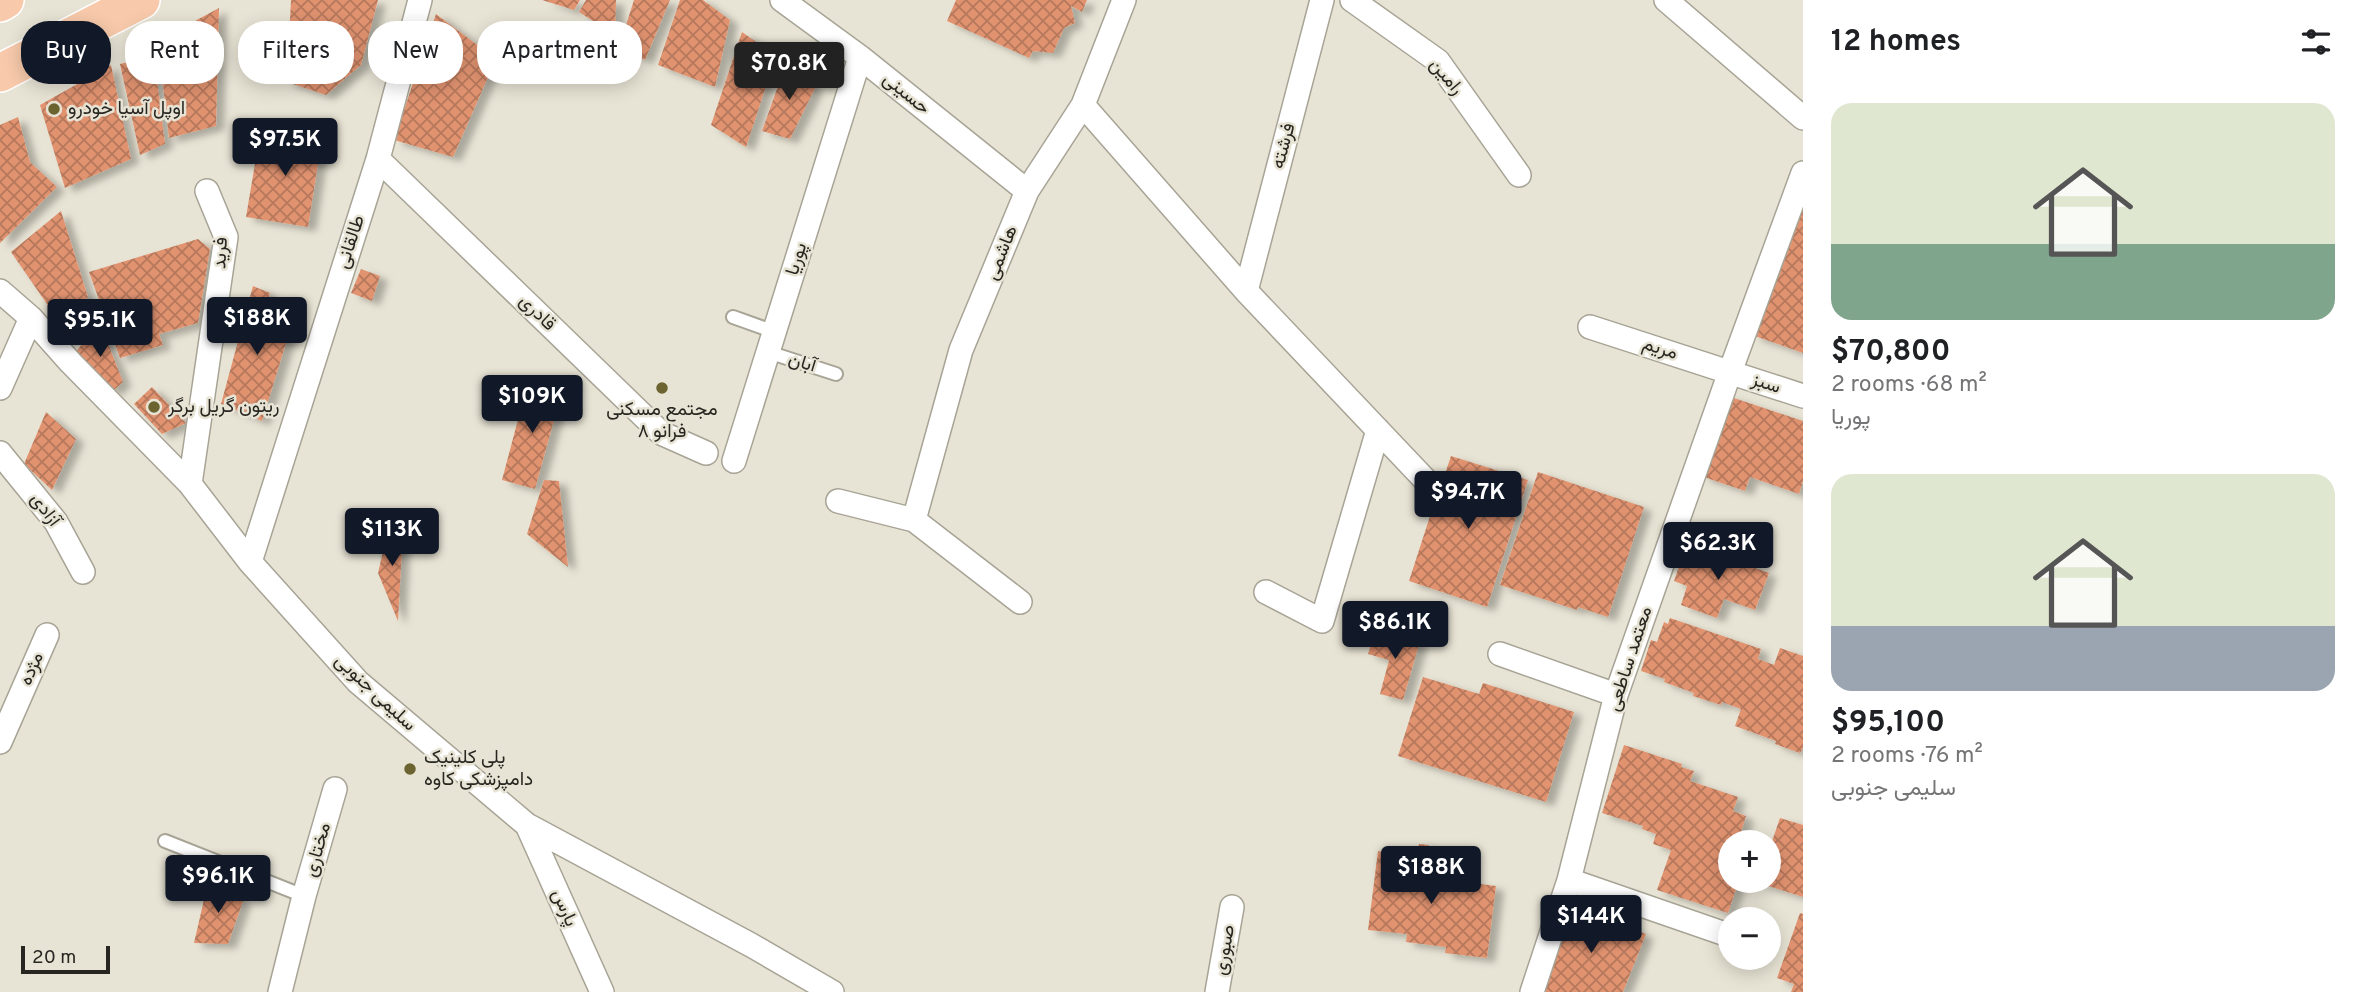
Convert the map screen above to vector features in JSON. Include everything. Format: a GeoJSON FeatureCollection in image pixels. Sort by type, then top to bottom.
{"type":"FeatureCollection","features":[{"type":"Feature","properties":{"kind":"main road"},"geometry":{"type":"LineString","coordinates":[[0,2],[5,0]]}},
{"type":"Feature","properties":{"kind":"main road"},"geometry":{"type":"LineString","coordinates":[[0,73],[141,0]]}},
{"type":"Feature","properties":{"kind":"street","name":"طالقانی"},"geometry":{"type":"LineString","coordinates":[[250,562],[378,159],[421,0]]}},
{"type":"Feature","properties":{"kind":"street","name":"حسینی"},"geometry":{"type":"LineString","coordinates":[[782,0],[860,57],[1027,191]]}},
{"type":"Feature","properties":{"kind":"street","name":"هاشمی"},"geometry":{"type":"LineString","coordinates":[[914,520],[961,350],[1027,191],[1083,105],[1124,0]]}},
{"type":"Feature","properties":{"kind":"street","name":"فرشته"},"geometry":{"type":"LineString","coordinates":[[1246,291],[1322,0]]}},
{"type":"Feature","properties":{"kind":"street","name":"رامین"},"geometry":{"type":"LineString","coordinates":[[1352,0],[1438,61],[1519,175]]}},
{"type":"Feature","properties":{"kind":"street"},"geometry":{"type":"LineString","coordinates":[[1666,0],[1803,118]]}},
{"type":"Feature","properties":{"kind":"street","name":"پوریا"},"geometry":{"type":"LineString","coordinates":[[734,461],[860,57]]}},
{"type":"Feature","properties":{"kind":"street"},"geometry":{"type":"LineString","coordinates":[[1083,105],[1246,291],[1430,485]]}},
{"type":"Feature","properties":{"kind":"street","name":"قادری"},"geometry":{"type":"LineString","coordinates":[[378,159],[661,433],[706,453]]}},
{"type":"Feature","properties":{"kind":"street","name":"معتمد ساطعی"},"geometry":{"type":"LineString","coordinates":[[1532,992],[1569,880],[1616,695],[1803,173]]}},
{"type":"Feature","properties":{"kind":"street","name":"فرید"},"geometry":{"type":"LineString","coordinates":[[190,484],[226,237],[207,191]]}},
{"type":"Feature","properties":{"kind":"street","name":"سلیمی جنوبی"},"geometry":{"type":"LineString","coordinates":[[0,291],[31,318],[71,363],[190,484],[250,562],[358,682],[527,825],[751,945],[832,992]]}},
{"type":"Feature","properties":{"kind":"street"},"geometry":{"type":"LineString","coordinates":[[0,388],[31,318]]}},
{"type":"Feature","properties":{"kind":"street","name":"مریم"},"geometry":{"type":"LineString","coordinates":[[1590,327],[1730,372]]}},
{"type":"Feature","properties":{"kind":"street","name":"سبز"},"geometry":{"type":"LineString","coordinates":[[1730,372],[1803,396]]}},
{"type":"Feature","properties":{"kind":"street"},"geometry":{"type":"LineString","coordinates":[[1266,592],[1322,621],[1378,430]]}},
{"type":"Feature","properties":{"kind":"street","name":"آزادی"},"geometry":{"type":"LineString","coordinates":[[0,453],[57,522],[83,572]]}},
{"type":"Feature","properties":{"kind":"street"},"geometry":{"type":"LineString","coordinates":[[838,501],[914,520],[1020,601]]}},
{"type":"Feature","properties":{"kind":"street","name":"مژده"},"geometry":{"type":"LineString","coordinates":[[0,742],[47,635]]}},
{"type":"Feature","properties":{"kind":"street"},"geometry":{"type":"LineString","coordinates":[[1500,654],[1616,695]]}},
{"type":"Feature","properties":{"kind":"street","name":"مختاری"},"geometry":{"type":"LineString","coordinates":[[280,992],[304,895],[335,789]]}},
{"type":"Feature","properties":{"kind":"street","name":"پارس"},"geometry":{"type":"LineString","coordinates":[[527,825],[602,992]]}},
{"type":"Feature","properties":{"kind":"street"},"geometry":{"type":"LineString","coordinates":[[1569,880],[1718,932]]}},
{"type":"Feature","properties":{"kind":"street","name":"صبوری"},"geometry":{"type":"LineString","coordinates":[[1217,992],[1232,907]]}},
{"type":"Feature","properties":{"kind":"lane","name":"آبان"},"geometry":{"type":"LineString","coordinates":[[733,317],[771,342],[836,374]]}},
{"type":"Feature","properties":{"kind":"lane"},"geometry":{"type":"LineString","coordinates":[[164,841],[304,895]]}},
{"type":"Feature","properties":{"kind":"building"},"geometry":{"type":"Polygon","coordinates":[[[291,0],[378,0],[373,21],[368,21],[368,38],[361,65],[354,71],[354,21],[290,21],[291,0]]]}},
{"type":"Feature","properties":{"kind":"building"},"geometry":{"type":"Polygon","coordinates":[[[542,0],[580,0],[574,10],[542,0]]]}},
{"type":"Feature","properties":{"kind":"building"},"geometry":{"type":"Polygon","coordinates":[[[586,0],[616,0],[615,21],[593,21],[579,12],[586,0]]]}},
{"type":"Feature","properties":{"kind":"building"},"geometry":{"type":"Polygon","coordinates":[[[634,0],[670,0],[645,60],[642,58],[642,21],[627,21],[634,0]]]}},
{"type":"Feature","properties":{"kind":"building"},"geometry":{"type":"Polygon","coordinates":[[[680,0],[703,0],[730,20],[715,87],[658,65],[680,0]]]}},
{"type":"Feature","properties":{"kind":"building"},"geometry":{"type":"Polygon","coordinates":[[[956,0],[1087,0],[1082,12],[1071,6],[1075,23],[1064,28],[1053,53],[1033,51],[1029,58],[947,21],[956,0]]]}},
{"type":"Feature","properties":{"kind":"building"},"geometry":{"type":"Polygon","coordinates":[[[219,8],[219,21],[195,21],[219,8]]]}},
{"type":"Feature","properties":{"kind":"building"},"geometry":{"type":"Polygon","coordinates":[[[436,14],[445,21],[434,21],[436,14]]]}},
{"type":"Feature","properties":{"kind":"building"},"geometry":{"type":"Polygon","coordinates":[[[742,32],[776,56],[746,147],[711,125],[742,32]]]}},
{"type":"Feature","properties":{"kind":"building"},"geometry":{"type":"Polygon","coordinates":[[[463,34],[477,45],[477,84],[485,84],[453,157],[394,140],[413,84],[463,84],[463,34]]]}},
{"type":"Feature","properties":{"kind":"building"},"geometry":{"type":"Polygon","coordinates":[[[788,58],[815,88],[790,139],[762,131],[788,58]]]}},
{"type":"Feature","properties":{"kind":"building"},"geometry":{"type":"Polygon","coordinates":[[[125,63],[125,84],[158,84],[165,144],[140,155],[120,64],[125,63]]]}},
{"type":"Feature","properties":{"kind":"building"},"geometry":{"type":"Polygon","coordinates":[[[111,65],[131,159],[65,188],[40,105],[77,84],[111,84],[111,65]]]}},
{"type":"Feature","properties":{"kind":"building"},"geometry":{"type":"Polygon","coordinates":[[[163,84],[217,84],[216,126],[169,138],[163,84]]]}},
{"type":"Feature","properties":{"kind":"building"},"geometry":{"type":"Polygon","coordinates":[[[293,84],[339,84],[326,95],[293,84]]]}},
{"type":"Feature","properties":{"kind":"building"},"geometry":{"type":"Polygon","coordinates":[[[18,117],[30,162],[57,187],[0,243],[0,125],[18,117]]]}},
{"type":"Feature","properties":{"kind":"building"},"geometry":{"type":"Polygon","coordinates":[[[310,123],[324,126],[308,227],[246,217],[260,134],[306,142],[310,123]]]}},
{"type":"Feature","properties":{"kind":"building"},"geometry":{"type":"Polygon","coordinates":[[[1800,209],[1803,210],[1803,353],[1752,335],[1800,209]]]}},
{"type":"Feature","properties":{"kind":"building"},"geometry":{"type":"Polygon","coordinates":[[[61,211],[88,297],[58,320],[11,252],[61,211]]]}},
{"type":"Feature","properties":{"kind":"building"},"geometry":{"type":"Polygon","coordinates":[[[198,239],[210,249],[198,323],[159,334],[163,345],[120,358],[89,272],[198,239]]]}},
{"type":"Feature","properties":{"kind":"building"},"geometry":{"type":"Polygon","coordinates":[[[361,269],[380,276],[372,301],[351,293],[361,269]]]}},
{"type":"Feature","properties":{"kind":"building"},"geometry":{"type":"Polygon","coordinates":[[[253,286],[270,293],[265,308],[294,317],[262,421],[221,404],[253,286]]]}},
{"type":"Feature","properties":{"kind":"building"},"geometry":{"type":"Polygon","coordinates":[[[100,323],[123,382],[112,392],[73,355],[100,323]]]}},
{"type":"Feature","properties":{"kind":"building"},"geometry":{"type":"Polygon","coordinates":[[[528,382],[562,391],[535,489],[502,480],[528,382]]]}},
{"type":"Feature","properties":{"kind":"building"},"geometry":{"type":"Polygon","coordinates":[[[152,387],[186,423],[162,434],[134,404],[152,387]]]}},
{"type":"Feature","properties":{"kind":"building"},"geometry":{"type":"Polygon","coordinates":[[[1728,396],[1803,421],[1803,481],[1799,494],[1750,477],[1745,491],[1701,476],[1728,396]]]}},
{"type":"Feature","properties":{"kind":"building"},"geometry":{"type":"Polygon","coordinates":[[[46,412],[76,439],[52,490],[24,464],[46,412]]]}},
{"type":"Feature","properties":{"kind":"building"},"geometry":{"type":"Polygon","coordinates":[[[1451,456],[1528,480],[1487,607],[1409,581],[1432,510],[1425,508],[1429,499],[1436,501],[1451,456]]]}},
{"type":"Feature","properties":{"kind":"building"},"geometry":{"type":"Polygon","coordinates":[[[1538,472],[1644,507],[1608,617],[1500,585],[1538,472]]]}},
{"type":"Feature","properties":{"kind":"building"},"geometry":{"type":"Polygon","coordinates":[[[544,480],[559,481],[568,567],[527,534],[544,480]]]}},
{"type":"Feature","properties":{"kind":"building"},"geometry":{"type":"Polygon","coordinates":[[[388,530],[403,531],[398,621],[378,573],[388,530]]]}},
{"type":"Feature","properties":{"kind":"building"},"geometry":{"type":"Polygon","coordinates":[[[1687,544],[1769,573],[1755,610],[1724,599],[1717,618],[1681,605],[1687,586],[1674,581],[1687,544]]]}},
{"type":"Feature","properties":{"kind":"building"},"geometry":{"type":"Polygon","coordinates":[[[1670,618],[1761,649],[1758,659],[1774,665],[1780,648],[1803,656],[1803,748],[1800,753],[1735,726],[1741,709],[1693,696],[1694,693],[1664,682],[1665,679],[1641,671],[1651,640],[1657,642],[1664,622],[1668,624],[1670,618]]]}},
{"type":"Feature","properties":{"kind":"building"},"geometry":{"type":"Polygon","coordinates":[[[1376,628],[1420,641],[1403,700],[1380,694],[1389,660],[1368,654],[1376,628]]]}},
{"type":"Feature","properties":{"kind":"building"},"geometry":{"type":"Polygon","coordinates":[[[1423,677],[1479,694],[1483,683],[1574,712],[1546,802],[1398,756],[1423,677]]]}},
{"type":"Feature","properties":{"kind":"building"},"geometry":{"type":"Polygon","coordinates":[[[1624,745],[1682,764],[1681,767],[1694,771],[1690,781],[1738,797],[1733,811],[1746,816],[1742,830],[1718,830],[1718,893],[1735,893],[1730,907],[1718,907],[1718,910],[1657,890],[1671,850],[1653,844],[1656,834],[1642,829],[1643,826],[1602,813],[1624,745]]]}},
{"type":"Feature","properties":{"kind":"building"},"geometry":{"type":"Polygon","coordinates":[[[1780,818],[1803,825],[1803,897],[1781,890],[1781,830],[1776,830],[1780,818]]]}},
{"type":"Feature","properties":{"kind":"building"},"geometry":{"type":"Polygon","coordinates":[[[1419,844],[1429,845],[1425,877],[1496,886],[1487,958],[1445,953],[1446,947],[1406,942],[1407,934],[1368,930],[1378,851],[1417,856],[1419,844]]]}},
{"type":"Feature","properties":{"kind":"building"},"geometry":{"type":"Polygon","coordinates":[[[209,878],[243,901],[228,944],[194,943],[209,878]]]}},
{"type":"Feature","properties":{"kind":"building"},"geometry":{"type":"Polygon","coordinates":[[[1570,905],[1646,934],[1623,992],[1536,992],[1570,905]]]}},
{"type":"Feature","properties":{"kind":"building"},"geometry":{"type":"Polygon","coordinates":[[[1800,913],[1803,914],[1803,992],[1791,992],[1794,984],[1777,978],[1800,913]]]}},
{"type":"Feature","properties":{"kind":"place","name":"اوپل آسیا خودرو"},"geometry":{"type":"Point","coordinates":[54,109]}},
{"type":"Feature","properties":{"kind":"place","name":"مجتمع مسکنی فرانو ۸"},"geometry":{"type":"Point","coordinates":[662,388]}},
{"type":"Feature","properties":{"kind":"place","name":"ریتون گریل برگر"},"geometry":{"type":"Point","coordinates":[154,407]}},
{"type":"Feature","properties":{"kind":"place","name":"پلی کلینیک دامپزشکی کاوه"},"geometry":{"type":"Point","coordinates":[410,769]}}]}
